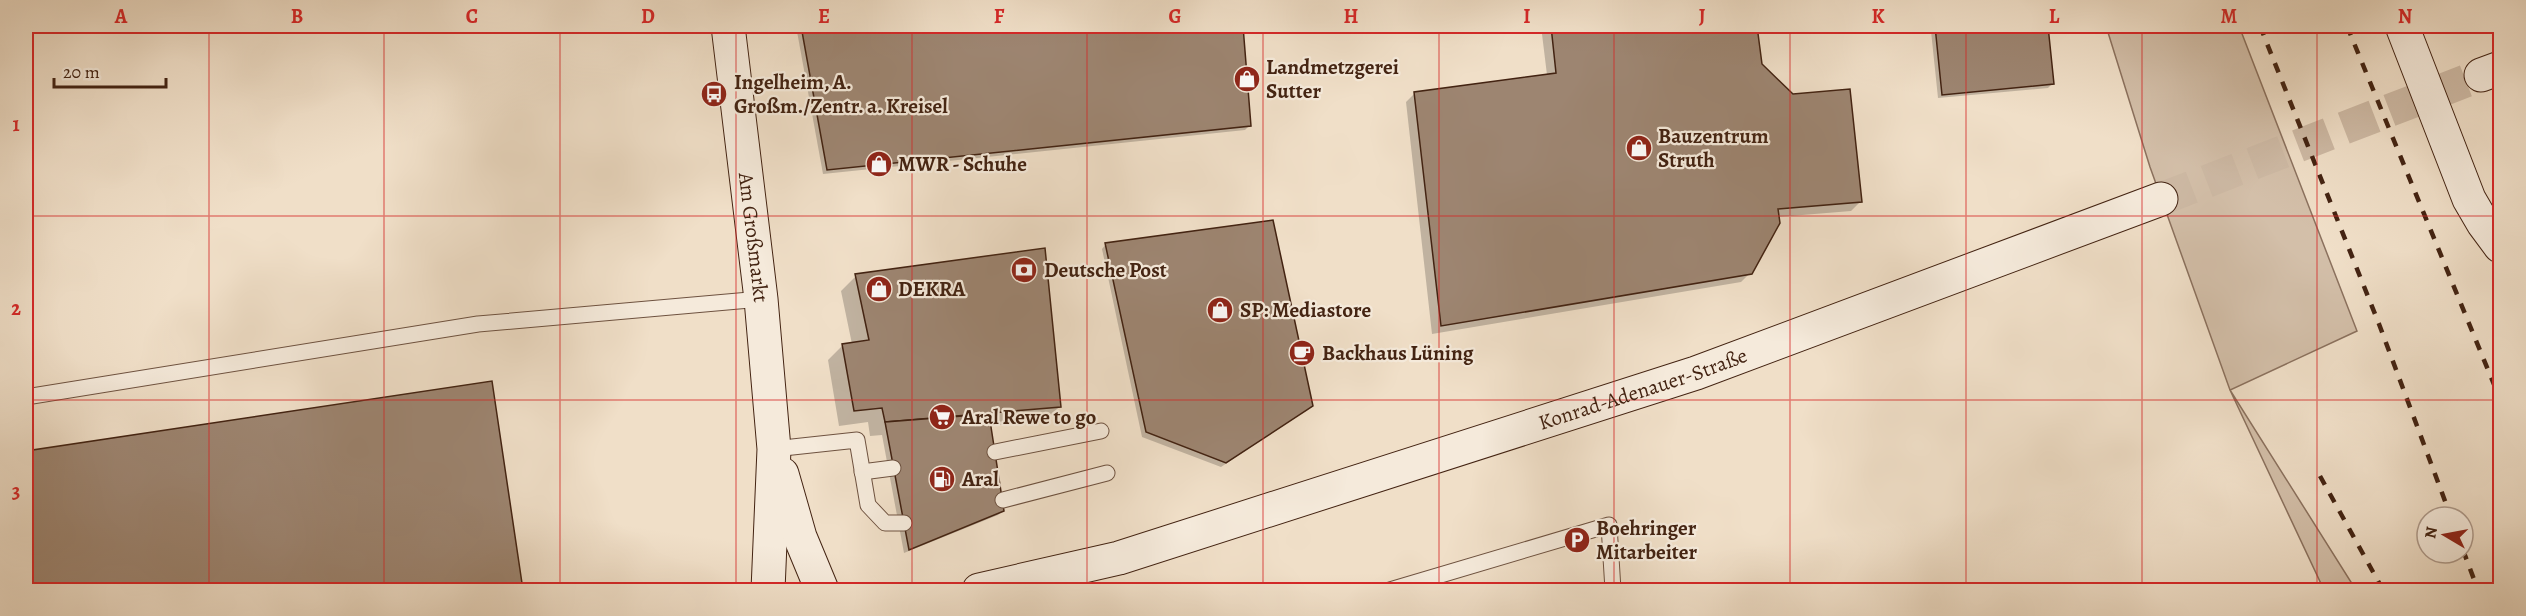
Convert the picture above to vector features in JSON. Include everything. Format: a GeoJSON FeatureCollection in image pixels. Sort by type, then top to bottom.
{"type":"FeatureCollection","features":[{"type":"Feature","properties":{"kind":"main road","name":"Am Großmarkt"},"geometry":{"type":"LineString","coordinates":[[728,26],[761,299],[774,449],[768,591]]}},
{"type":"Feature","properties":{"kind":"main road"},"geometry":{"type":"LineString","coordinates":[[2402,26],[2469,198],[2483,223],[2500,246]]}},
{"type":"Feature","properties":{"kind":"main road"},"geometry":{"type":"LineString","coordinates":[[2460,172],[2473,192],[2500,219]]}},
{"type":"Feature","properties":{"kind":"main road","name":"Konrad-Adenauer-Straße"},"geometry":{"type":"LineString","coordinates":[[979,591],[1119,558],[1696,373],[2161,199]]}},
{"type":"Feature","properties":{"kind":"main road","name":"Am Großmarkt"},"geometry":{"type":"LineString","coordinates":[[774,449],[800,537],[822,591]]}},
{"type":"Feature","properties":{"kind":"main road","name":"Konrad-Adenauer-Straße"},"geometry":{"type":"LineString","coordinates":[[1071,591],[1119,558]]}},
{"type":"Feature","properties":{"kind":"lane"},"geometry":{"type":"LineString","coordinates":[[26,397],[478,324],[761,299]]}},
{"type":"Feature","properties":{"kind":"lane"},"geometry":{"type":"LineString","coordinates":[[995,452],[1101,430]]}},
{"type":"Feature","properties":{"kind":"lane"},"geometry":{"type":"LineString","coordinates":[[774,449],[857,440],[868,505],[885,524],[904,523]]}},
{"type":"Feature","properties":{"kind":"lane"},"geometry":{"type":"LineString","coordinates":[[862,472],[893,468]]}},
{"type":"Feature","properties":{"kind":"lane"},"geometry":{"type":"LineString","coordinates":[[1003,500],[1107,473]]}},
{"type":"Feature","properties":{"kind":"lane"},"geometry":{"type":"LineString","coordinates":[[1390,591],[1609,525],[1613,591]]}},
{"type":"Feature","properties":{"kind":"shaded area"},"geometry":{"type":"Polygon","coordinates":[[[2106,26],[2239,26],[2357,331],[2230,390],[2150,167],[2106,26]]]}},
{"type":"Feature","properties":{"kind":"shaded area"},"geometry":{"type":"Polygon","coordinates":[[[2230,390],[2356,590],[2324,590],[2230,390]]]}},
{"type":"Feature","properties":{"kind":"building"},"geometry":{"type":"Polygon","coordinates":[[[801,26],[1243,26],[1251,126],[827,170],[801,26]]]}},
{"type":"Feature","properties":{"kind":"building","name":"Bauzentrum Struth"},"geometry":{"type":"Polygon","coordinates":[[[1551,26],[1757,26],[1762,64],[1793,94],[1850,89],[1862,202],[1778,209],[1780,223],[1752,274],[1441,326],[1414,92],[1556,73],[1551,26]]]}},
{"type":"Feature","properties":{"kind":"building"},"geometry":{"type":"Polygon","coordinates":[[[1935,26],[2048,26],[2054,84],[1942,95],[1935,26]]]}},
{"type":"Feature","properties":{"kind":"building"},"geometry":{"type":"Polygon","coordinates":[[[1273,220],[1313,406],[1226,463],[1146,432],[1105,243],[1273,220]]]}},
{"type":"Feature","properties":{"kind":"building"},"geometry":{"type":"Polygon","coordinates":[[[1045,248],[1061,407],[885,422],[882,408],[854,411],[842,344],[869,340],[855,274],[1045,248]]]}},
{"type":"Feature","properties":{"kind":"building"},"geometry":{"type":"Polygon","coordinates":[[[492,381],[523,590],[26,590],[26,451],[492,381]]]}},
{"type":"Feature","properties":{"kind":"building"},"geometry":{"type":"Polygon","coordinates":[[[989,414],[1004,511],[909,550],[885,422],[989,414]]]}},
{"type":"Feature","properties":{"kind":"tunnel"},"geometry":{"type":"LineString","coordinates":[[2161,199],[2481,75]]}},
{"type":"Feature","properties":{"kind":"railway"},"geometry":{"type":"LineString","coordinates":[[2260,26],[2379,324],[2447,505]]}},
{"type":"Feature","properties":{"kind":"railway"},"geometry":{"type":"LineString","coordinates":[[2347,26],[2500,399]]}},
{"type":"Feature","properties":{"kind":"railway"},"geometry":{"type":"LineString","coordinates":[[2320,476],[2383,590]]}},
{"type":"Feature","properties":{"kind":"railway"},"geometry":{"type":"LineString","coordinates":[[2469,565],[2478,590]]}},
{"type":"Feature","properties":{"kind":"place","name":"Landmetzgerei Sutter"},"geometry":{"type":"Point","coordinates":[1247,79]}},
{"type":"Feature","properties":{"kind":"place","name":"Ingelheim, A. Großm./Zentr. a. Kreisel"},"geometry":{"type":"Point","coordinates":[714,94]}},
{"type":"Feature","properties":{"kind":"place","name":"Bauzentrum Struth"},"geometry":{"type":"Point","coordinates":[1639,148]}},
{"type":"Feature","properties":{"kind":"place","name":"MWR - Schuhe"},"geometry":{"type":"Point","coordinates":[879,164]}},
{"type":"Feature","properties":{"kind":"place","name":"Deutsche Post"},"geometry":{"type":"Point","coordinates":[1024,270]}},
{"type":"Feature","properties":{"kind":"place","name":"DEKRA"},"geometry":{"type":"Point","coordinates":[879,289]}},
{"type":"Feature","properties":{"kind":"place","name":"SP: Mediastore"},"geometry":{"type":"Point","coordinates":[1220,310]}},
{"type":"Feature","properties":{"kind":"place","name":"Backhaus Lüning"},"geometry":{"type":"Point","coordinates":[1302,353]}},
{"type":"Feature","properties":{"kind":"place","name":"Aral Rewe to go"},"geometry":{"type":"Point","coordinates":[942,417]}},
{"type":"Feature","properties":{"kind":"place","name":"Aral"},"geometry":{"type":"Point","coordinates":[942,479]}},
{"type":"Feature","properties":{"kind":"place","name":"Boehringer Mitarbeiter"},"geometry":{"type":"Point","coordinates":[1577,540]}}]}
